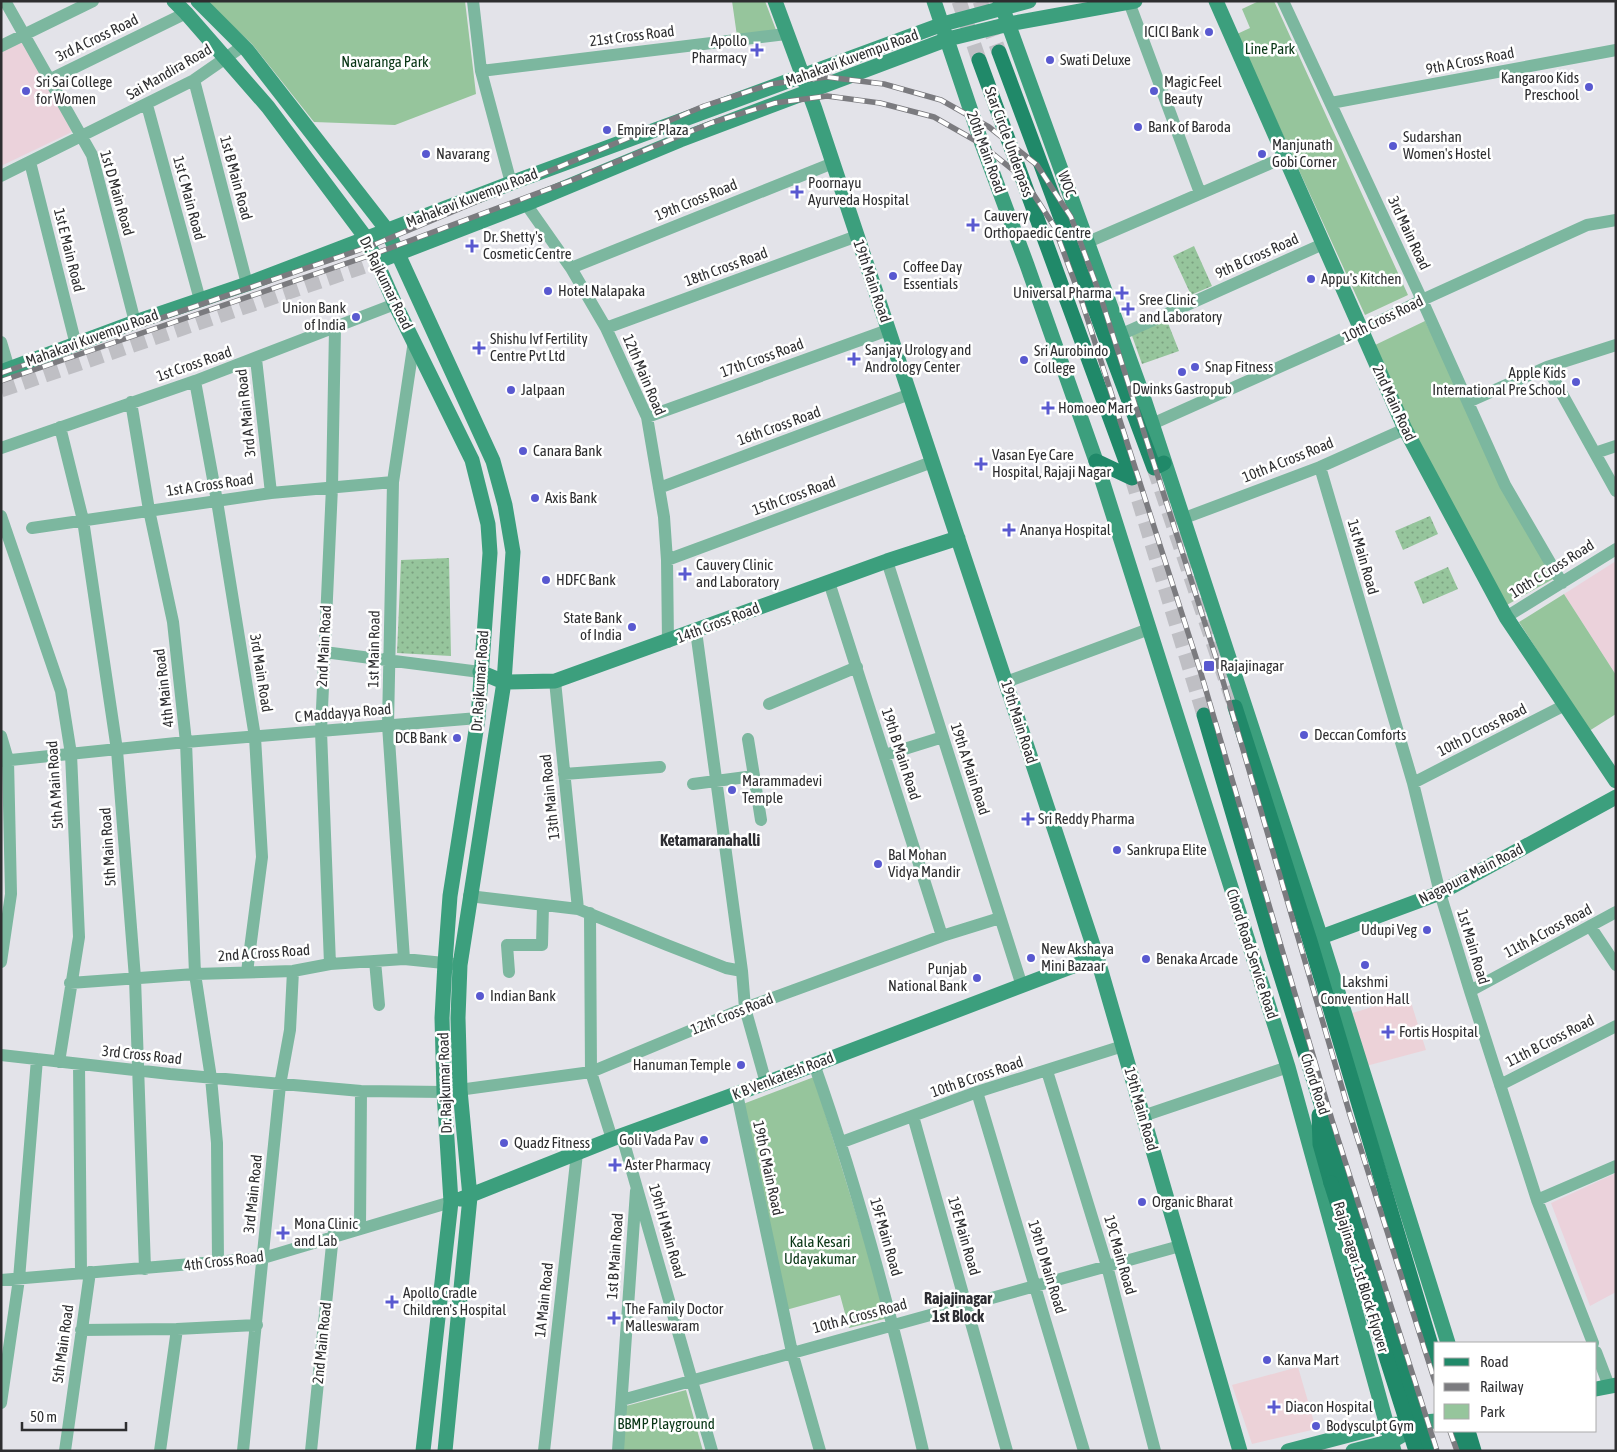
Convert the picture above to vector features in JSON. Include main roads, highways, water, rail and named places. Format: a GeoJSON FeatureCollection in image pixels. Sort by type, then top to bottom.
{"type":"FeatureCollection","features":[{"type":"Feature","properties":{"kind":"main road","name":"Star Circle Underpass"},"geometry":{"type":"LineString","coordinates":[[999,52],[1159,466]]}},
{"type":"Feature","properties":{"kind":"main road","name":"Star Circle Underpass"},"geometry":{"type":"LineString","coordinates":[[979,60],[1132,478],[1096,462]]}},
{"type":"Feature","properties":{"kind":"main road"},"geometry":{"type":"LineString","coordinates":[[1235,707],[1316,939],[1364,1122],[1434,1355]]}},
{"type":"Feature","properties":{"kind":"main road","name":"Chord Road"},"geometry":{"type":"LineString","coordinates":[[1204,715],[1320,1102],[1429,1422],[1430,1451]]}},
{"type":"Feature","properties":{"kind":"main road","name":"Rajajinagar 1st Block Flyover"},"geometry":{"type":"LineString","coordinates":[[1320,1102],[1320,1144],[1416,1451]]}},
{"type":"Feature","properties":{"kind":"main road"},"geometry":{"type":"LineString","coordinates":[[1364,1122],[1373,1131],[1379,1143],[1441,1342]]}},
{"type":"Feature","properties":{"kind":"main road"},"geometry":{"type":"LineString","coordinates":[[1457,1432],[1463,1451]]}},
{"type":"Feature","properties":{"kind":"main road"},"geometry":{"type":"LineString","coordinates":[[1468,1432],[1474,1451]]}},
{"type":"Feature","properties":{"kind":"tunnel"},"geometry":{"type":"LineString","coordinates":[[959,1],[979,60]]}},
{"type":"Feature","properties":{"kind":"tunnel"},"geometry":{"type":"LineString","coordinates":[[980,1],[999,52]]}},
{"type":"Feature","properties":{"kind":"tunnel"},"geometry":{"type":"LineString","coordinates":[[1,390],[376,262]]}},
{"type":"Feature","properties":{"kind":"tunnel"},"geometry":{"type":"LineString","coordinates":[[1154,468],[1235,707]]}},
{"type":"Feature","properties":{"kind":"tunnel"},"geometry":{"type":"LineString","coordinates":[[1132,478],[1204,715]]}},
{"type":"Feature","properties":{"kind":"railway"},"geometry":{"type":"LineString","coordinates":[[1,373],[371,246],[704,106],[771,84],[827,77],[884,84],[941,100],[989,127],[1037,165],[1071,217],[1100,295],[1218,664],[1350,1115],[1434,1379]]}},
{"type":"Feature","properties":{"kind":"railway"},"geometry":{"type":"LineString","coordinates":[[1,381],[374,254],[570,181],[711,123],[775,103],[827,96],[880,103],[934,117],[978,142],[1023,178],[1054,226],[1082,302],[1200,670],[1332,1120],[1437,1451]]}},
{"type":"Feature","properties":{"kind":"railway"},"geometry":{"type":"LineString","coordinates":[[1450,1432],[1457,1451]]}},
{"type":"Feature","properties":{"kind":"place","name":"ICICI Bank"},"geometry":{"type":"Point","coordinates":[1209,32]}},
{"type":"Feature","properties":{"kind":"place","name":"Apollo Pharmacy"},"geometry":{"type":"Point","coordinates":[757,50]}},
{"type":"Feature","properties":{"kind":"place","name":"Swati Deluxe"},"geometry":{"type":"Point","coordinates":[1050,60]}},
{"type":"Feature","properties":{"kind":"place","name":"Kangaroo Kids Preschool"},"geometry":{"type":"Point","coordinates":[1589,87]}},
{"type":"Feature","properties":{"kind":"place","name":"Sri Sai College for Women"},"geometry":{"type":"Point","coordinates":[26,91]}},
{"type":"Feature","properties":{"kind":"place","name":"Magic Feel Beauty"},"geometry":{"type":"Point","coordinates":[1154,91]}},
{"type":"Feature","properties":{"kind":"place","name":"Bank of Baroda"},"geometry":{"type":"Point","coordinates":[1138,127]}},
{"type":"Feature","properties":{"kind":"place","name":"Empire Plaza"},"geometry":{"type":"Point","coordinates":[607,130]}},
{"type":"Feature","properties":{"kind":"place","name":"Sudarshan Women's Hostel"},"geometry":{"type":"Point","coordinates":[1393,146]}},
{"type":"Feature","properties":{"kind":"place","name":"Navarang"},"geometry":{"type":"Point","coordinates":[426,154]}},
{"type":"Feature","properties":{"kind":"place","name":"Manjunath Gobi Corner"},"geometry":{"type":"Point","coordinates":[1262,154]}},
{"type":"Feature","properties":{"kind":"place","name":"Poornayu Ayurveda Hospital"},"geometry":{"type":"Point","coordinates":[797,192]}},
{"type":"Feature","properties":{"kind":"place","name":"Cauvery Orthopaedic Centre"},"geometry":{"type":"Point","coordinates":[973,225]}},
{"type":"Feature","properties":{"kind":"place","name":"Dr. Shetty's Cosmetic Centre"},"geometry":{"type":"Point","coordinates":[472,246]}},
{"type":"Feature","properties":{"kind":"place","name":"Coffee Day Essentials"},"geometry":{"type":"Point","coordinates":[893,276]}},
{"type":"Feature","properties":{"kind":"place","name":"Appu's Kitchen"},"geometry":{"type":"Point","coordinates":[1311,279]}},
{"type":"Feature","properties":{"kind":"place","name":"Hotel Nalapaka"},"geometry":{"type":"Point","coordinates":[548,291]}},
{"type":"Feature","properties":{"kind":"place","name":"Universal Pharma"},"geometry":{"type":"Point","coordinates":[1122,293]}},
{"type":"Feature","properties":{"kind":"place","name":"Sree Clinic and Laboratory"},"geometry":{"type":"Point","coordinates":[1128,309]}},
{"type":"Feature","properties":{"kind":"place","name":"Union Bank of India"},"geometry":{"type":"Point","coordinates":[356,317]}},
{"type":"Feature","properties":{"kind":"place","name":"Shishu Ivf Fertility Centre Pvt Ltd"},"geometry":{"type":"Point","coordinates":[479,348]}},
{"type":"Feature","properties":{"kind":"place","name":"Sanjay Urology and Andrology Center"},"geometry":{"type":"Point","coordinates":[854,359]}},
{"type":"Feature","properties":{"kind":"place","name":"Sri Aurobindo College"},"geometry":{"type":"Point","coordinates":[1024,360]}},
{"type":"Feature","properties":{"kind":"place","name":"Snap Fitness"},"geometry":{"type":"Point","coordinates":[1195,367]}},
{"type":"Feature","properties":{"kind":"place","name":"Dwinks Gastropub"},"geometry":{"type":"Point","coordinates":[1182,372]}},
{"type":"Feature","properties":{"kind":"place","name":"Apple Kids International Pre School"},"geometry":{"type":"Point","coordinates":[1576,382]}},
{"type":"Feature","properties":{"kind":"place","name":"Jalpaan"},"geometry":{"type":"Point","coordinates":[511,390]}},
{"type":"Feature","properties":{"kind":"place","name":"Homoeo Mart"},"geometry":{"type":"Point","coordinates":[1048,408]}},
{"type":"Feature","properties":{"kind":"place","name":"Canara Bank"},"geometry":{"type":"Point","coordinates":[523,451]}},
{"type":"Feature","properties":{"kind":"place","name":"Vasan Eye Care Hospital, Rajaji Nagar"},"geometry":{"type":"Point","coordinates":[981,464]}},
{"type":"Feature","properties":{"kind":"place","name":"Axis Bank"},"geometry":{"type":"Point","coordinates":[535,498]}},
{"type":"Feature","properties":{"kind":"place","name":"Ananya Hospital"},"geometry":{"type":"Point","coordinates":[1009,530]}},
{"type":"Feature","properties":{"kind":"place","name":"Cauvery Clinic and Laboratory"},"geometry":{"type":"Point","coordinates":[685,574]}},
{"type":"Feature","properties":{"kind":"place","name":"HDFC Bank"},"geometry":{"type":"Point","coordinates":[546,580]}},
{"type":"Feature","properties":{"kind":"place","name":"State Bank of India"},"geometry":{"type":"Point","coordinates":[632,627]}},
{"type":"Feature","properties":{"kind":"place","name":"Rajajinagar"},"geometry":{"type":"Point","coordinates":[1209,666]}},
{"type":"Feature","properties":{"kind":"place","name":"Deccan Comforts"},"geometry":{"type":"Point","coordinates":[1304,735]}},
{"type":"Feature","properties":{"kind":"place","name":"DCB Bank"},"geometry":{"type":"Point","coordinates":[457,738]}},
{"type":"Feature","properties":{"kind":"place","name":"Marammadevi Temple"},"geometry":{"type":"Point","coordinates":[732,790]}},
{"type":"Feature","properties":{"kind":"place","name":"Sri Reddy Pharma"},"geometry":{"type":"Point","coordinates":[1028,819]}},
{"type":"Feature","properties":{"kind":"place","name":"Sankrupa Elite"},"geometry":{"type":"Point","coordinates":[1117,850]}},
{"type":"Feature","properties":{"kind":"place","name":"Bal Mohan Vidya Mandir"},"geometry":{"type":"Point","coordinates":[878,864]}},
{"type":"Feature","properties":{"kind":"place","name":"Udupi Veg"},"geometry":{"type":"Point","coordinates":[1427,930]}},
{"type":"Feature","properties":{"kind":"place","name":"New Akshaya Mini Bazaar"},"geometry":{"type":"Point","coordinates":[1031,958]}},
{"type":"Feature","properties":{"kind":"place","name":"Benaka Arcade"},"geometry":{"type":"Point","coordinates":[1146,959]}},
{"type":"Feature","properties":{"kind":"place","name":"Lakshmi Convention Hall"},"geometry":{"type":"Point","coordinates":[1365,965]}},
{"type":"Feature","properties":{"kind":"place","name":"Punjab National Bank"},"geometry":{"type":"Point","coordinates":[977,978]}},
{"type":"Feature","properties":{"kind":"place","name":"Indian Bank"},"geometry":{"type":"Point","coordinates":[480,996]}},
{"type":"Feature","properties":{"kind":"place","name":"Fortis Hospital"},"geometry":{"type":"Point","coordinates":[1388,1032]}},
{"type":"Feature","properties":{"kind":"place","name":"Hanuman Temple"},"geometry":{"type":"Point","coordinates":[741,1065]}},
{"type":"Feature","properties":{"kind":"place","name":"Goli Vada Pav"},"geometry":{"type":"Point","coordinates":[704,1140]}},
{"type":"Feature","properties":{"kind":"place","name":"Quadz Fitness"},"geometry":{"type":"Point","coordinates":[504,1143]}},
{"type":"Feature","properties":{"kind":"place","name":"Aster Pharmacy"},"geometry":{"type":"Point","coordinates":[615,1165]}},
{"type":"Feature","properties":{"kind":"place","name":"Organic Bharat"},"geometry":{"type":"Point","coordinates":[1142,1202]}},
{"type":"Feature","properties":{"kind":"place","name":"Mona Clinic and Lab"},"geometry":{"type":"Point","coordinates":[283,1233]}},
{"type":"Feature","properties":{"kind":"place","name":"Apollo Cradle Children's Hospital"},"geometry":{"type":"Point","coordinates":[392,1302]}},
{"type":"Feature","properties":{"kind":"place","name":"The Family Doctor Malleswaram"},"geometry":{"type":"Point","coordinates":[614,1318]}},
{"type":"Feature","properties":{"kind":"place","name":"Kanva Mart"},"geometry":{"type":"Point","coordinates":[1267,1360]}},
{"type":"Feature","properties":{"kind":"place","name":"Diacon Hospital"},"geometry":{"type":"Point","coordinates":[1274,1407]}},
{"type":"Feature","properties":{"kind":"place","name":"Bodysculpt Gym"},"geometry":{"type":"Point","coordinates":[1316,1426]}},
{"type":"Feature","properties":{"kind":"district","name":"Ketamaranahalli"},"geometry":{"type":"Point","coordinates":[710,840]}},
{"type":"Feature","properties":{"kind":"district","name":"Rajajinagar 1st Block"},"geometry":{"type":"Point","coordinates":[958,1307]}},
{"type":"Feature","properties":{"kind":"park label","name":"Line Park"},"geometry":{"type":"Point","coordinates":[1270,49]}},
{"type":"Feature","properties":{"kind":"park label","name":"Navaranga Park"},"geometry":{"type":"Point","coordinates":[385,62]}},
{"type":"Feature","properties":{"kind":"park label","name":"Kala Kesari Udayakumar"},"geometry":{"type":"Point","coordinates":[820,1250]}},
{"type":"Feature","properties":{"kind":"park label","name":"BBMP Playground"},"geometry":{"type":"Point","coordinates":[666,1424]}}]}
